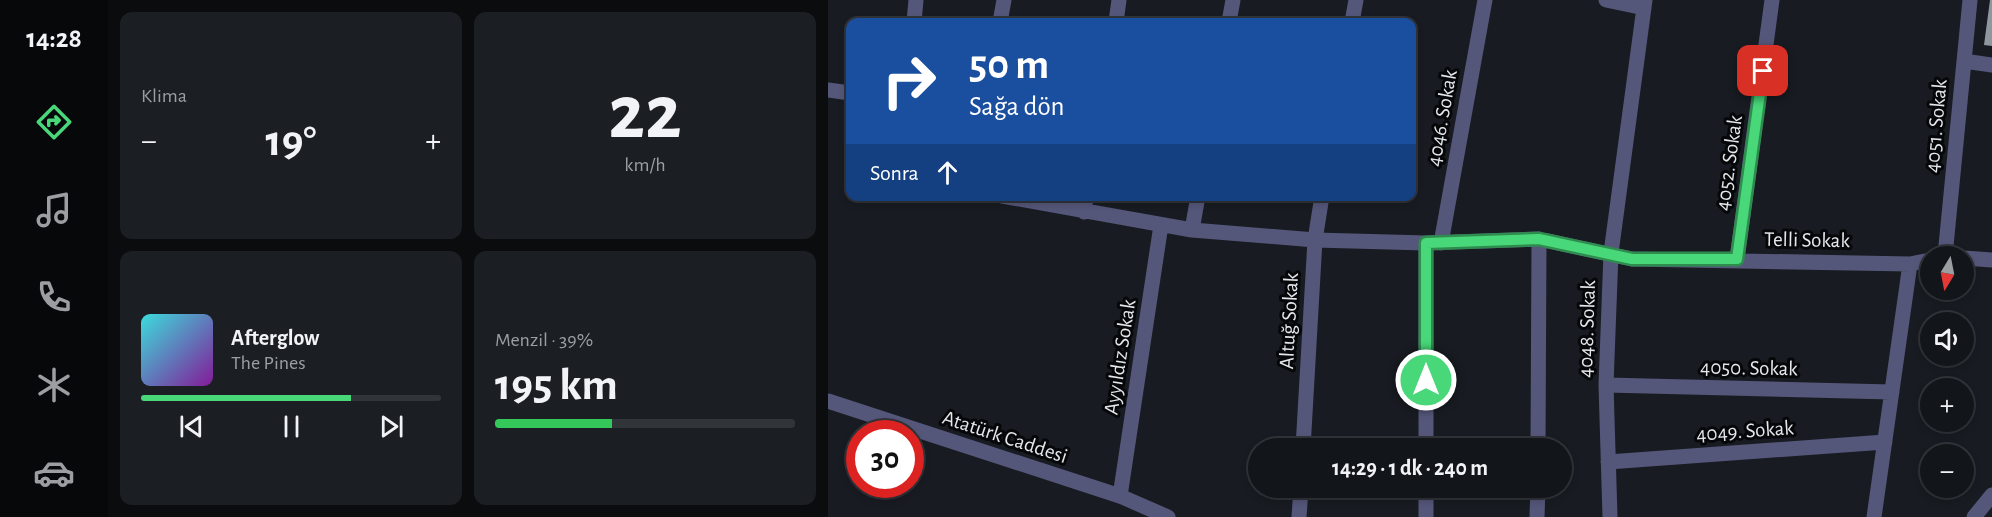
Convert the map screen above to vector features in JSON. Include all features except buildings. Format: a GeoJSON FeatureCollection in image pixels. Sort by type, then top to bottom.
{"type":"FeatureCollection","features":[{"type":"Feature","properties":{"kind":"street"},"geometry":{"type":"LineString","coordinates":[[914,18],[916,0]]}},
{"type":"Feature","properties":{"kind":"street"},"geometry":{"type":"LineString","coordinates":[[1001,18],[1004,0]]}},
{"type":"Feature","properties":{"kind":"street"},"geometry":{"type":"LineString","coordinates":[[1117,18],[1119,0]]}},
{"type":"Feature","properties":{"kind":"street"},"geometry":{"type":"LineString","coordinates":[[1229,18],[1233,0]]}},
{"type":"Feature","properties":{"kind":"street"},"geometry":{"type":"LineString","coordinates":[[1353,18],[1356,0]]}},
{"type":"Feature","properties":{"kind":"street","name":"4046. Sokak"},"geometry":{"type":"LineString","coordinates":[[1426,438],[1433,243],[1485,0]]}},
{"type":"Feature","properties":{"kind":"street"},"geometry":{"type":"LineString","coordinates":[[1606,0],[1645,4]]}},
{"type":"Feature","properties":{"kind":"street","name":"4052. Sokak"},"geometry":{"type":"LineString","coordinates":[[1737,259],[1772,0]]}},
{"type":"Feature","properties":{"kind":"street","name":"4051. Sokak"},"geometry":{"type":"LineString","coordinates":[[1946,246],[1970,0]]}},
{"type":"Feature","properties":{"kind":"street","name":"4048. Sokak"},"geometry":{"type":"LineString","coordinates":[[1610,517],[1606,385],[1611,253],[1645,4]]}},
{"type":"Feature","properties":{"kind":"street"},"geometry":{"type":"LineString","coordinates":[[1964,61],[1992,65]]}},
{"type":"Feature","properties":{"kind":"street"},"geometry":{"type":"LineString","coordinates":[[828,90],[846,92]]}},
{"type":"Feature","properties":{"kind":"street","name":"Telli Sokak"},"geometry":{"type":"LineString","coordinates":[[1028,201],[1192,230],[1315,240],[1433,243],[1539,239],[1632,259],[1737,259],[1910,264],[1920,262]]}},
{"type":"Feature","properties":{"kind":"street"},"geometry":{"type":"LineString","coordinates":[[1084,212],[1085,201]]}},
{"type":"Feature","properties":{"kind":"street"},"geometry":{"type":"LineString","coordinates":[[1192,230],[1197,201]]}},
{"type":"Feature","properties":{"kind":"street","name":"Altuğ Sokak"},"geometry":{"type":"LineString","coordinates":[[1304,438],[1315,240],[1321,201]]}},
{"type":"Feature","properties":{"kind":"street","name":"Ayyıldız Sokak"},"geometry":{"type":"LineString","coordinates":[[1120,496],[1161,225]]}},
{"type":"Feature","properties":{"kind":"street"},"geometry":{"type":"LineString","coordinates":[[1538,438],[1539,239]]}},
{"type":"Feature","properties":{"kind":"street"},"geometry":{"type":"LineString","coordinates":[[1974,259],[1992,260]]}},
{"type":"Feature","properties":{"kind":"street"},"geometry":{"type":"LineString","coordinates":[[1874,517],[1910,264]]}},
{"type":"Feature","properties":{"kind":"street","name":"4050. Sokak"},"geometry":{"type":"LineString","coordinates":[[1606,385],[1892,392]]}},
{"type":"Feature","properties":{"kind":"street","name":"Atatürk Caddesi"},"geometry":{"type":"LineString","coordinates":[[828,401],[1120,496],[1152,514],[1168,517]]}},
{"type":"Feature","properties":{"kind":"street","name":"4049. Sokak"},"geometry":{"type":"LineString","coordinates":[[1608,462],[1885,442]]}},
{"type":"Feature","properties":{"kind":"street"},"geometry":{"type":"LineString","coordinates":[[1974,517],[1992,495]]}},
{"type":"Feature","properties":{"kind":"street"},"geometry":{"type":"LineString","coordinates":[[1299,517],[1300,498]]}},
{"type":"Feature","properties":{"kind":"street"},"geometry":{"type":"LineString","coordinates":[[1426,498],[1426,517]]}},
{"type":"Feature","properties":{"kind":"street"},"geometry":{"type":"LineString","coordinates":[[1538,498],[1538,517]]}},
{"type":"Feature","properties":{"kind":"street"},"geometry":{"type":"LineString","coordinates":[[1980,517],[1992,514]]}},
{"type":"Feature","properties":{"kind":"route"},"geometry":{"type":"LineString","coordinates":[[1426,380],[1426,243],[1539,239],[1632,259],[1737,259],[1763,71]]}}]}
